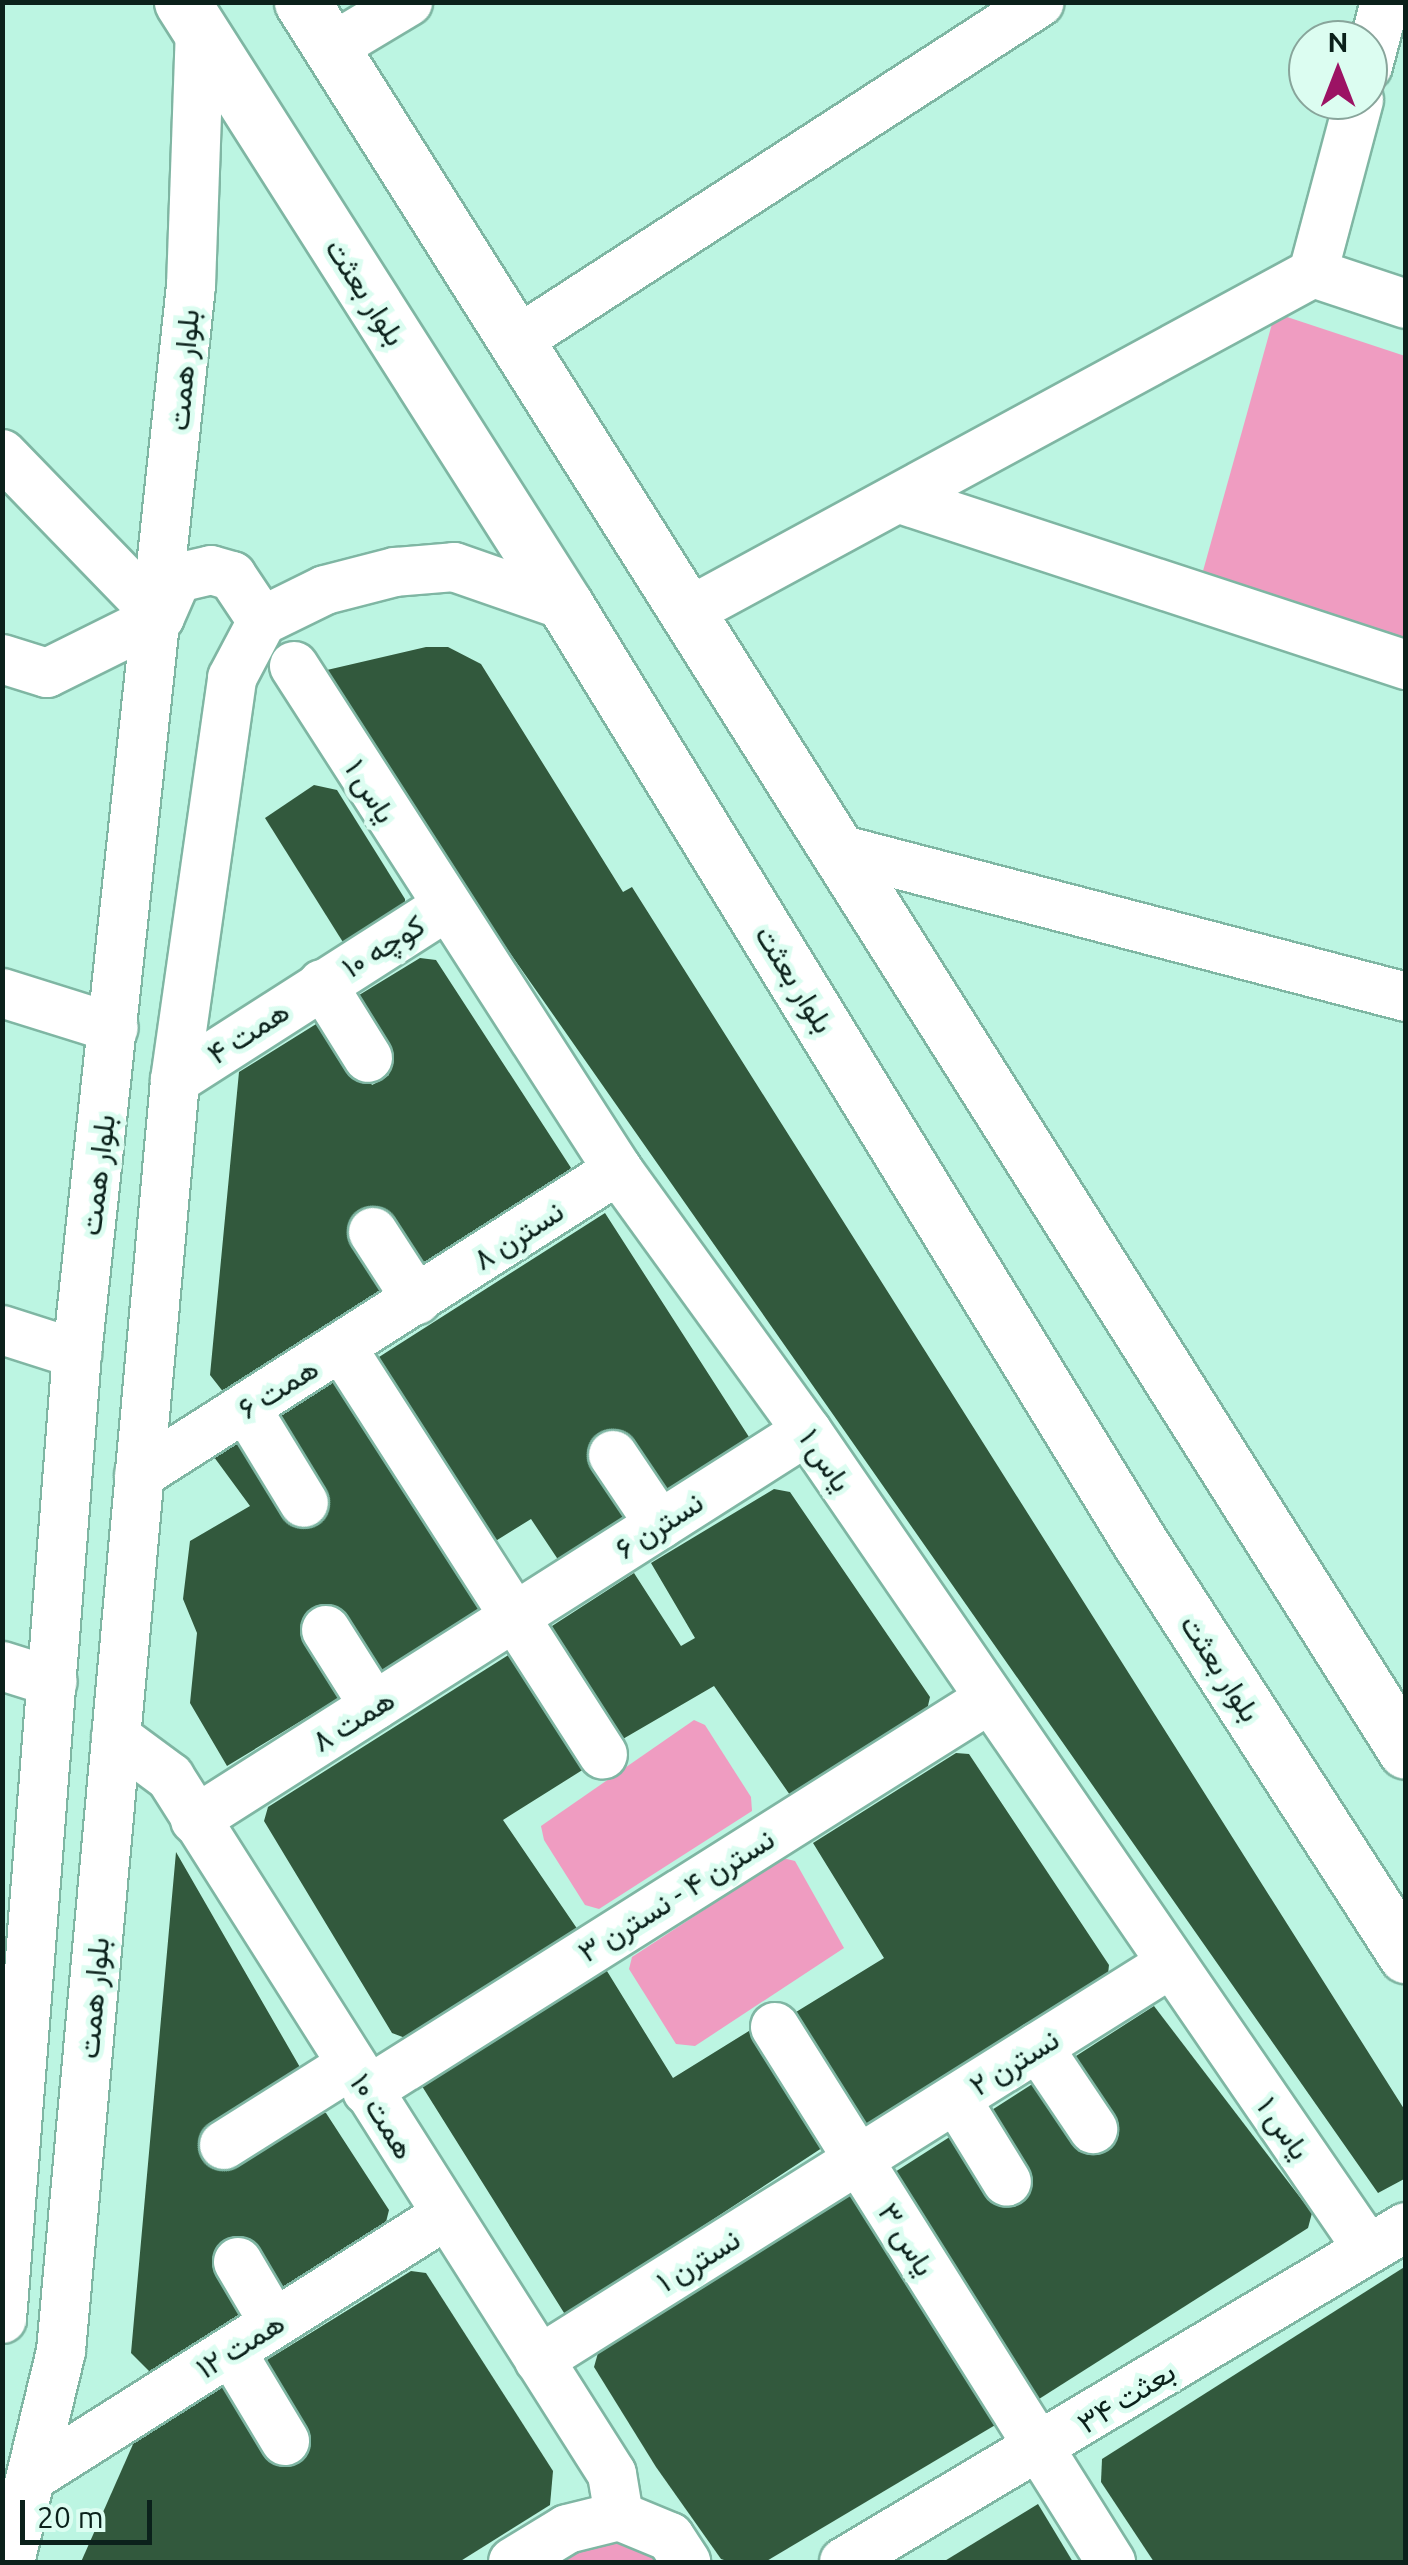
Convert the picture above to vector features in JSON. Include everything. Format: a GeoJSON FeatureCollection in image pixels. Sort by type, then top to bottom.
{"type":"FeatureCollection","features":[{"type":"Feature","properties":{"kind":"main road"},"geometry":{"type":"LineString","coordinates":[[302,2],[1406,1751]]}},
{"type":"Feature","properties":{"kind":"main road","name":"بلوار بعثت"},"geometry":{"type":"LineString","coordinates":[[191,17],[566,606],[1139,1541],[1406,1956]]}},
{"type":"Feature","properties":{"kind":"street"},"geometry":{"type":"LineString","coordinates":[[330,48],[408,2]]}},
{"type":"Feature","properties":{"kind":"street"},"geometry":{"type":"LineString","coordinates":[[515,342],[1040,2]]}},
{"type":"Feature","properties":{"kind":"street","name":"بلوار همت"},"geometry":{"type":"LineString","coordinates":[[2,2319],[12,2047],[53,1682],[77,1354],[160,617],[191,286],[191,17]]}},
{"type":"Feature","properties":{"kind":"street"},"geometry":{"type":"LineString","coordinates":[[1313,274],[1354,120]]}},
{"type":"Feature","properties":{"kind":"street"},"geometry":{"type":"LineString","coordinates":[[686,612],[1313,274],[1406,304]]}},
{"type":"Feature","properties":{"kind":"street"},"geometry":{"type":"LineString","coordinates":[[2,454],[160,617]]}},
{"type":"Feature","properties":{"kind":"street"},"geometry":{"type":"LineString","coordinates":[[900,498],[1406,665]]}},
{"type":"Feature","properties":{"kind":"street"},"geometry":{"type":"LineString","coordinates":[[2,659],[48,673],[160,617],[177,578],[211,570],[232,576],[262,622],[324,590],[395,572],[454,567],[566,606]]}},
{"type":"Feature","properties":{"kind":"street","name":"بلوار همت"},"geometry":{"type":"LineString","coordinates":[[10,2562],[62,2351],[174,1080],[232,678],[262,622]]}},
{"type":"Feature","properties":{"kind":"street","name":"یاس ۱"},"geometry":{"type":"LineString","coordinates":[[294,666],[444,908],[618,1170],[807,1431],[986,1701],[1170,1964],[1387,2238]]}},
{"type":"Feature","properties":{"kind":"street"},"geometry":{"type":"LineString","coordinates":[[835,848],[1406,997]]}},
{"type":"Feature","properties":{"kind":"street","name":"کوچه ۱۰"},"geometry":{"type":"LineString","coordinates":[[322,984],[444,908]]}},
{"type":"Feature","properties":{"kind":"street"},"geometry":{"type":"LineString","coordinates":[[322,984],[368,1058]]}},
{"type":"Feature","properties":{"kind":"street","name":"همت ۴"},"geometry":{"type":"LineString","coordinates":[[174,1080],[322,984]]}},
{"type":"Feature","properties":{"kind":"street"},"geometry":{"type":"LineString","coordinates":[[2,993],[114,1028]]}},
{"type":"Feature","properties":{"kind":"street","name":"نسترن ۸"},"geometry":{"type":"LineString","coordinates":[[417,1300],[618,1170]]}},
{"type":"Feature","properties":{"kind":"street"},"geometry":{"type":"LineString","coordinates":[[373,1232],[417,1300]]}},
{"type":"Feature","properties":{"kind":"street","name":"همت ۶"},"geometry":{"type":"LineString","coordinates":[[138,1475],[417,1300]]}},
{"type":"Feature","properties":{"kind":"street"},"geometry":{"type":"LineString","coordinates":[[2,1330],[77,1354]]}},
{"type":"Feature","properties":{"kind":"street"},"geometry":{"type":"LineString","coordinates":[[342,1348],[511,1620],[603,1754]]}},
{"type":"Feature","properties":{"kind":"street"},"geometry":{"type":"LineString","coordinates":[[246,1408],[304,1504]]}},
{"type":"Feature","properties":{"kind":"street","name":"نسترن ۶"},"geometry":{"type":"LineString","coordinates":[[511,1620],[807,1431]]}},
{"type":"Feature","properties":{"kind":"street"},"geometry":{"type":"LineString","coordinates":[[613,1455],[660,1525]]}},
{"type":"Feature","properties":{"kind":"street","name":"همت ۸"},"geometry":{"type":"LineString","coordinates":[[196,1820],[511,1620]]}},
{"type":"Feature","properties":{"kind":"street"},"geometry":{"type":"LineString","coordinates":[[326,1630],[374,1706]]}},
{"type":"Feature","properties":{"kind":"street"},"geometry":{"type":"LineString","coordinates":[[2,1666],[53,1682]]}},
{"type":"Feature","properties":{"kind":"street","name":"نسترن ۴ - نسترن ۳"},"geometry":{"type":"LineString","coordinates":[[224,2145],[359,2078],[986,1701]]}},
{"type":"Feature","properties":{"kind":"street","name":"همت ۱۰"},"geometry":{"type":"LineString","coordinates":[[116,1737],[170,1777],[612,2474],[619,2516]]}},
{"type":"Feature","properties":{"kind":"street","name":"نسترن ۲"},"geometry":{"type":"LineString","coordinates":[[858,2160],[1170,1964]]}},
{"type":"Feature","properties":{"kind":"street","name":"یاس ۳"},"geometry":{"type":"LineString","coordinates":[[775,2027],[1111,2562]]}},
{"type":"Feature","properties":{"kind":"street"},"geometry":{"type":"LineString","coordinates":[[1038,2047],[1093,2129]]}},
{"type":"Feature","properties":{"kind":"street"},"geometry":{"type":"LineString","coordinates":[[956,2099],[1006,2182]]}},
{"type":"Feature","properties":{"kind":"street","name":"نسترن ۱"},"geometry":{"type":"LineString","coordinates":[[538,2360],[858,2160]]}},
{"type":"Feature","properties":{"kind":"street","name":"همت ۱۲"},"geometry":{"type":"LineString","coordinates":[[33,2476],[446,2215]]}},
{"type":"Feature","properties":{"kind":"street","name":"بعثت ۳۴"},"geometry":{"type":"LineString","coordinates":[[844,2562],[1040,2450],[1387,2238]]}},
{"type":"Feature","properties":{"kind":"street"},"geometry":{"type":"LineString","coordinates":[[238,2262],[274,2323]]}},
{"type":"Feature","properties":{"kind":"street"},"geometry":{"type":"LineString","coordinates":[[231,2350],[285,2441]]}},
{"type":"Feature","properties":{"kind":"street"},"geometry":{"type":"LineString","coordinates":[[514,2562],[567,2529],[619,2516],[647,2522],[670,2537],[686,2562]]}},
{"type":"Feature","properties":{"kind":"shaded area"},"geometry":{"type":"Polygon","coordinates":[[[1275,313],[1405,356],[1405,639],[1203,571],[1275,313]]]}},
{"type":"Feature","properties":{"kind":"shaded area"},"geometry":{"type":"Polygon","coordinates":[[[694,1720],[705,1725],[751,1797],[752,1811],[599,1909],[585,1905],[544,1840],[541,1826],[694,1720]]]}},
{"type":"Feature","properties":{"kind":"shaded area"},"geometry":{"type":"Polygon","coordinates":[[[783,1858],[795,1861],[844,1948],[695,2046],[676,2044],[629,1969],[632,1957],[783,1858]]]}},
{"type":"Feature","properties":{"kind":"shaded area"},"geometry":{"type":"Polygon","coordinates":[[[605,2527],[678,2562],[528,2562],[605,2527]]]}},
{"type":"Feature","properties":{"kind":"building"},"geometry":{"type":"Polygon","coordinates":[[[426,647],[448,647],[481,664],[623,892],[632,887],[1406,2112],[1406,2178],[1378,2193],[314,673],[426,647]]]}},
{"type":"Feature","properties":{"kind":"building"},"geometry":{"type":"Polygon","coordinates":[[[314,785],[337,790],[405,899],[405,911],[346,947],[265,818],[314,785]]]}},
{"type":"Feature","properties":{"kind":"building"},"geometry":{"type":"Polygon","coordinates":[[[420,958],[436,960],[575,1174],[228,1398],[210,1375],[239,1072],[329,1016],[372,1085],[380,1081],[389,1075],[346,1003],[420,958]]]}},
{"type":"Feature","properties":{"kind":"building"},"geometry":{"type":"Polygon","coordinates":[[[605,1213],[749,1437],[742,1451],[561,1564],[531,1519],[486,1547],[368,1364],[605,1213]]]}},
{"type":"Feature","properties":{"kind":"building"},"geometry":{"type":"Polygon","coordinates":[[[349,1372],[492,1605],[227,1766],[190,1703],[197,1633],[183,1599],[190,1541],[250,1506],[214,1457],[349,1372]]]}},
{"type":"Feature","properties":{"kind":"building"},"geometry":{"type":"Polygon","coordinates":[[[774,1489],[790,1492],[930,1697],[927,1710],[790,1795],[714,1686],[616,1743],[550,1640],[552,1626],[634,1573],[681,1646],[695,1638],[651,1563],[774,1489]]]}},
{"type":"Feature","properties":{"kind":"building"},"geometry":{"type":"Polygon","coordinates":[[[518,1649],[587,1757],[584,1769],[503,1820],[578,1930],[408,2039],[392,2033],[264,1821],[268,1807],[518,1649]]]}},
{"type":"Feature","properties":{"kind":"building"},"geometry":{"type":"Polygon","coordinates":[[[956,1753],[969,1754],[1109,1965],[1108,1974],[858,2132],[783,2020],[884,1958],[813,1843],[956,1753]]]}},
{"type":"Feature","properties":{"kind":"building"},"geometry":{"type":"Polygon","coordinates":[[[176,1852],[301,2069],[312,2110],[326,2113],[389,2210],[384,2230],[157,2379],[131,2353],[176,1852]]]}},
{"type":"Feature","properties":{"kind":"building"},"geometry":{"type":"Polygon","coordinates":[[[602,1963],[673,2078],[757,2026],[831,2142],[566,2316],[415,2075],[602,1963]]]}},
{"type":"Feature","properties":{"kind":"building"},"geometry":{"type":"Polygon","coordinates":[[[1154,2006],[1312,2213],[1308,2228],[1028,2406],[884,2179],[1154,2006]]]}},
{"type":"Feature","properties":{"kind":"building"},"geometry":{"type":"Polygon","coordinates":[[[850,2181],[1002,2421],[765,2562],[730,2562],[721,2559],[656,2467],[594,2367],[602,2339],[850,2181]]]}},
{"type":"Feature","properties":{"kind":"building"},"geometry":{"type":"Polygon","coordinates":[[[1406,2266],[1406,2562],[1154,2562],[1101,2482],[1102,2459],[1406,2266]]]}},
{"type":"Feature","properties":{"kind":"building"},"geometry":{"type":"Polygon","coordinates":[[[411,2271],[426,2273],[553,2471],[550,2505],[459,2562],[81,2562],[134,2442],[411,2271]]]}},
{"type":"Feature","properties":{"kind":"building"},"geometry":{"type":"Polygon","coordinates":[[[1038,2504],[1073,2562],[943,2562],[1038,2504]]]}}]}
